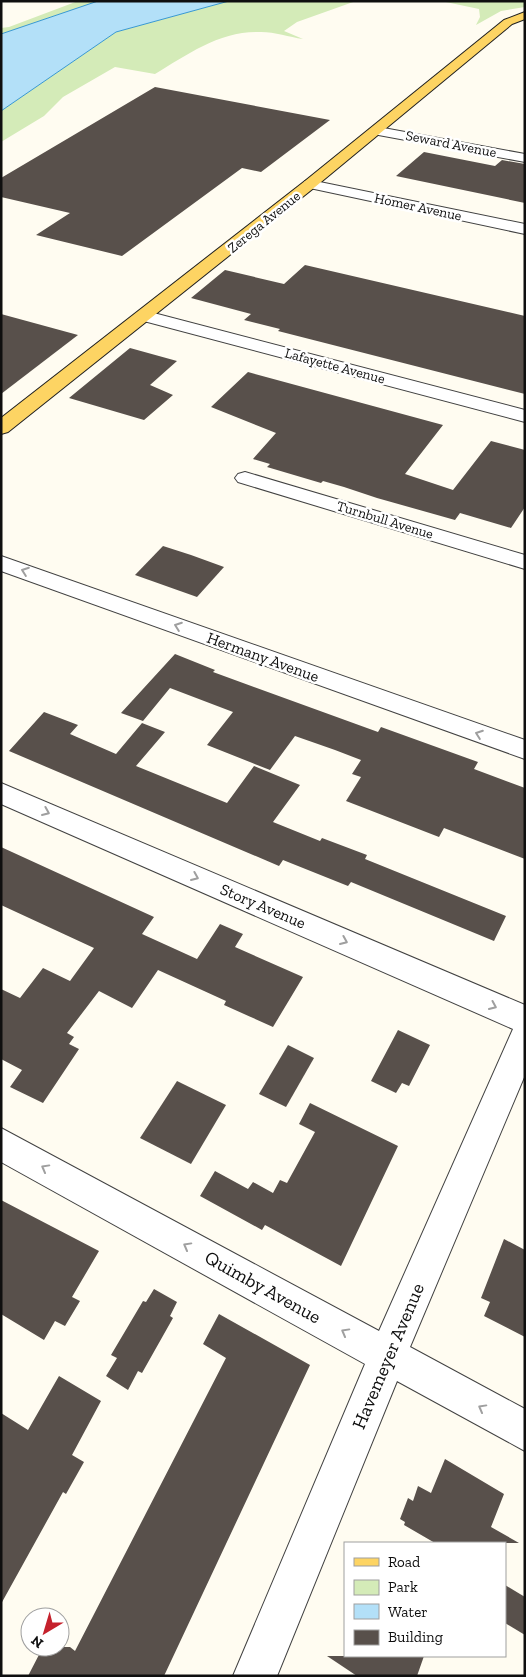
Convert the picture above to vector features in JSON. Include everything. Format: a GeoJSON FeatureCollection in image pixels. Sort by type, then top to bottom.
{"type":"FeatureCollection","features":[{"type":"Feature","properties":{"kind":"main road","name":"Zerega Avenue"},"geometry":{"type":"LineString","coordinates":[[1,428],[146,316],[378,130],[508,22],[525,15]]}},
{"type":"Feature","properties":{"kind":"street","name":"Seward Avenue"},"geometry":{"type":"LineString","coordinates":[[378,130],[525,158]]}},
{"type":"Feature","properties":{"kind":"street","name":"Homer Avenue"},"geometry":{"type":"LineString","coordinates":[[310,184],[525,229]]}},
{"type":"Feature","properties":{"kind":"street","name":"Lafayette Avenue"},"geometry":{"type":"LineString","coordinates":[[146,316],[525,416]]}},
{"type":"Feature","properties":{"kind":"street","name":"Turnbull Avenue"},"geometry":{"type":"LineString","coordinates":[[245,478],[525,562]]}},
{"type":"Feature","properties":{"kind":"street","name":"Hermany Avenue"},"geometry":{"type":"LineString","coordinates":[[1,563],[525,750]]}},
{"type":"Feature","properties":{"kind":"street","name":"Story Avenue"},"geometry":{"type":"LineString","coordinates":[[1,793],[525,1020]]}},
{"type":"Feature","properties":{"kind":"street","name":"Havemeyer Avenue"},"geometry":{"type":"LineString","coordinates":[[255,1676],[388,1356],[525,1037]]}},
{"type":"Feature","properties":{"kind":"street","name":"Quimby Avenue"},"geometry":{"type":"LineString","coordinates":[[1,1144],[525,1431]]}},
{"type":"Feature","properties":{"kind":"green space"},"geometry":{"type":"Polygon","coordinates":[[[78,1],[98,1],[1,34],[1,28],[9,27],[78,1]]]}},
{"type":"Feature","properties":{"kind":"green space"},"geometry":{"type":"Polygon","coordinates":[[[229,1],[356,1],[297,22],[284,31],[303,39],[272,33],[246,32],[205,45],[155,74],[115,67],[63,97],[44,116],[1,142],[1,111],[116,32],[229,1]]]}},
{"type":"Feature","properties":{"kind":"green space"},"geometry":{"type":"Polygon","coordinates":[[[441,1],[525,1],[525,7],[501,11],[476,25],[480,17],[479,9],[441,1]]]}},
{"type":"Feature","properties":{"kind":"water"},"geometry":{"type":"Polygon","coordinates":[[[98,1],[229,1],[116,32],[1,111],[1,34],[98,1]]]}},
{"type":"Feature","properties":{"kind":"building"},"geometry":{"type":"Polygon","coordinates":[[[155,87],[330,120],[261,172],[242,168],[122,256],[36,235],[70,213],[1,197],[1,178],[155,87]]]}},
{"type":"Feature","properties":{"kind":"building"},"geometry":{"type":"Polygon","coordinates":[[[424,152],[495,166],[502,160],[525,164],[525,203],[396,176],[424,152]]]}},
{"type":"Feature","properties":{"kind":"building"},"geometry":{"type":"Polygon","coordinates":[[[305,265],[525,316],[525,394],[278,331],[280,329],[244,320],[251,314],[191,298],[225,270],[284,284],[305,265]]]}},
{"type":"Feature","properties":{"kind":"building"},"geometry":{"type":"Polygon","coordinates":[[[1,314],[78,335],[1,394],[1,314]]]}},
{"type":"Feature","properties":{"kind":"building"},"geometry":{"type":"Polygon","coordinates":[[[130,348],[177,361],[150,385],[173,395],[144,420],[69,398],[130,348]]]}},
{"type":"Feature","properties":{"kind":"building"},"geometry":{"type":"Polygon","coordinates":[[[248,372],[443,425],[405,474],[453,490],[491,441],[525,450],[525,507],[511,528],[460,513],[455,520],[323,481],[321,483],[267,467],[270,464],[253,459],[276,433],[211,407],[248,372]]]}},
{"type":"Feature","properties":{"kind":"building"},"geometry":{"type":"Polygon","coordinates":[[[163,546],[224,567],[197,597],[135,575],[163,546]]]}},
{"type":"Feature","properties":{"kind":"building"},"geometry":{"type":"Polygon","coordinates":[[[175,654],[215,670],[213,672],[378,732],[381,727],[478,762],[474,769],[525,788],[525,859],[444,828],[439,837],[346,801],[361,777],[352,774],[361,760],[335,750],[295,736],[270,770],[207,745],[233,712],[170,688],[143,721],[121,713],[175,654]]]}},
{"type":"Feature","properties":{"kind":"building"},"geometry":{"type":"Polygon","coordinates":[[[44,712],[78,725],[70,734],[116,754],[142,723],[165,732],[136,766],[227,803],[254,766],[300,785],[273,822],[320,841],[322,838],[367,855],[365,859],[506,916],[494,941],[351,882],[348,886],[283,860],[279,866],[9,751],[44,712]]]}},
{"type":"Feature","properties":{"kind":"building"},"geometry":{"type":"Polygon","coordinates":[[[1,847],[154,917],[142,934],[197,959],[220,924],[243,934],[235,947],[303,977],[273,1027],[224,1005],[226,1001],[158,970],[132,1008],[99,991],[67,1033],[74,1037],[69,1044],[79,1049],[43,1103],[10,1087],[22,1070],[1,1059],[1,989],[20,998],[43,968],[70,981],[94,948],[1,905],[1,847]]]}},
{"type":"Feature","properties":{"kind":"building"},"geometry":{"type":"Polygon","coordinates":[[[398,1030],[430,1045],[409,1086],[402,1083],[396,1093],[371,1081],[398,1030]]]}},
{"type":"Feature","properties":{"kind":"building"},"geometry":{"type":"Polygon","coordinates":[[[288,1045],[314,1058],[286,1107],[259,1094],[288,1045]]]}},
{"type":"Feature","properties":{"kind":"building"},"geometry":{"type":"Polygon","coordinates":[[[177,1081],[226,1105],[191,1164],[140,1138],[177,1081]]]}},
{"type":"Feature","properties":{"kind":"building"},"geometry":{"type":"Polygon","coordinates":[[[310,1103],[398,1146],[341,1266],[265,1225],[262,1230],[200,1196],[215,1171],[248,1189],[253,1182],[273,1193],[280,1180],[287,1183],[315,1132],[299,1124],[310,1103]]]}},
{"type":"Feature","properties":{"kind":"building"},"geometry":{"type":"Polygon","coordinates":[[[1,1200],[99,1251],[72,1297],[80,1301],[65,1326],[55,1321],[44,1340],[1,1314],[1,1200]]]}},
{"type":"Feature","properties":{"kind":"building"},"geometry":{"type":"Polygon","coordinates":[[[504,1239],[525,1250],[525,1337],[484,1316],[490,1302],[481,1298],[504,1239]]]}},
{"type":"Feature","properties":{"kind":"building"},"geometry":{"type":"Polygon","coordinates":[[[154,1289],[177,1302],[170,1316],[173,1318],[142,1373],[138,1371],[128,1390],[106,1376],[117,1358],[111,1355],[143,1301],[146,1302],[154,1289]]]}},
{"type":"Feature","properties":{"kind":"building"},"geometry":{"type":"Polygon","coordinates":[[[219,1314],[310,1365],[164,1676],[28,1676],[38,1657],[70,1657],[70,1647],[75,1651],[226,1358],[203,1344],[219,1314]]]}},
{"type":"Feature","properties":{"kind":"building"},"geometry":{"type":"Polygon","coordinates":[[[59,1376],[101,1401],[72,1455],[84,1462],[66,1494],[63,1492],[1,1604],[1,1413],[28,1430],[59,1376]]]}},
{"type":"Feature","properties":{"kind":"building"},"geometry":{"type":"Polygon","coordinates":[[[445,1459],[504,1494],[491,1527],[519,1543],[433,1542],[404,1525],[405,1522],[400,1519],[408,1498],[413,1501],[418,1486],[431,1493],[445,1459]]]}},
{"type":"Feature","properties":{"kind":"building"},"geometry":{"type":"Polygon","coordinates":[[[506,1586],[525,1597],[525,1635],[506,1624],[506,1586]]]}},
{"type":"Feature","properties":{"kind":"building"},"geometry":{"type":"Polygon","coordinates":[[[327,1656],[424,1657],[417,1676],[357,1676],[327,1656]]]}}]}
